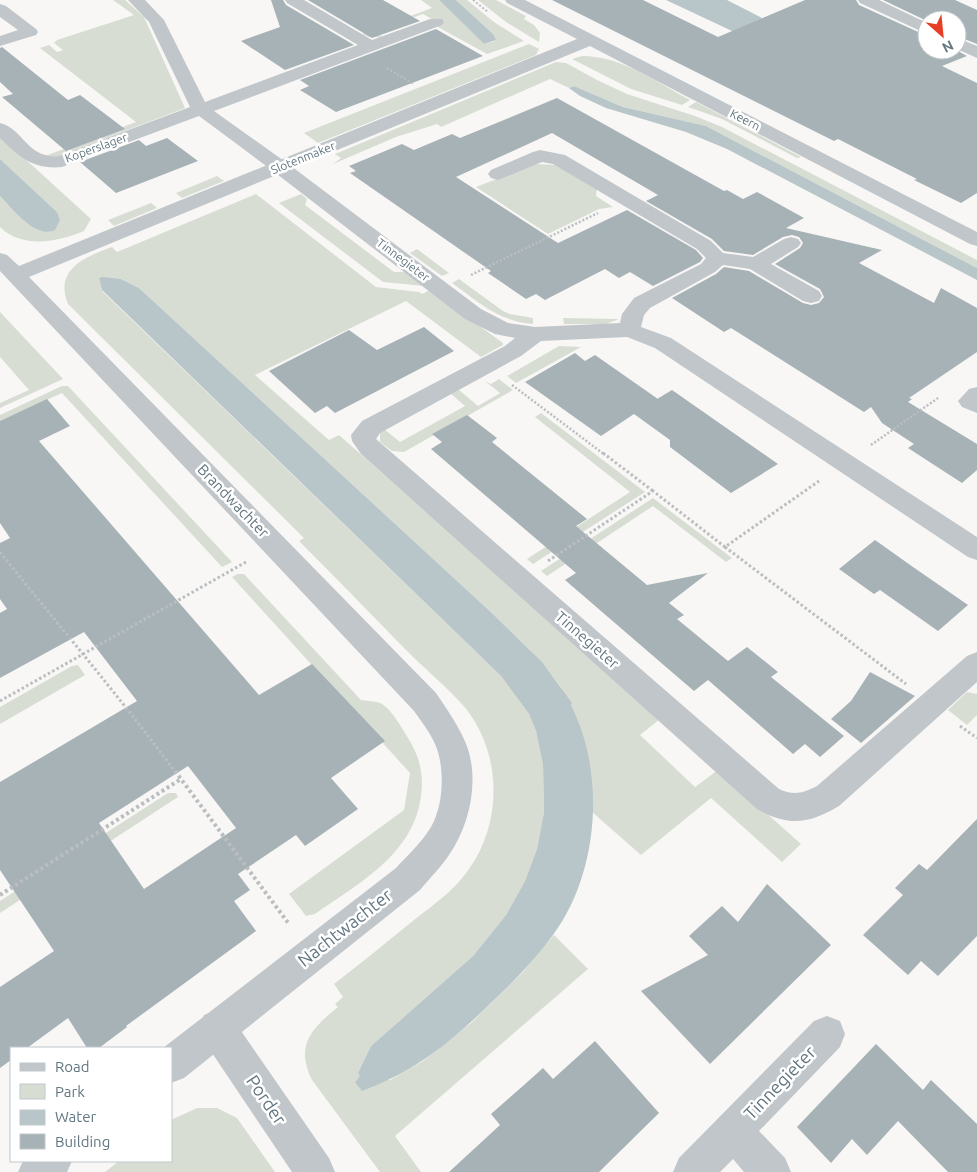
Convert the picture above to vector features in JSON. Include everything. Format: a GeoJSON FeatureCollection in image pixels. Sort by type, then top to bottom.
{"type":"FeatureCollection","features":[{"type":"Feature","properties":{"kind":"street"},"geometry":{"type":"LineString","coordinates":[[136,0],[156,20],[200,109],[280,167]]}},
{"type":"Feature","properties":{"kind":"street"},"geometry":{"type":"LineString","coordinates":[[293,0],[371,46]]}},
{"type":"Feature","properties":{"kind":"street","name":"Keern"},"geometry":{"type":"LineString","coordinates":[[513,0],[977,240]]}},
{"type":"Feature","properties":{"kind":"street"},"geometry":{"type":"LineString","coordinates":[[866,0],[917,24]]}},
{"type":"Feature","properties":{"kind":"street"},"geometry":{"type":"LineString","coordinates":[[0,9],[46,43]]}},
{"type":"Feature","properties":{"kind":"street","name":"Koperslager"},"geometry":{"type":"LineString","coordinates":[[0,128],[34,159],[52,163],[62,161],[436,22]]}},
{"type":"Feature","properties":{"kind":"street"},"geometry":{"type":"LineString","coordinates":[[0,41],[30,32]]}},
{"type":"Feature","properties":{"kind":"street","name":"Slotenmaker"},"geometry":{"type":"LineString","coordinates":[[8,267],[280,167],[590,40]]}},
{"type":"Feature","properties":{"kind":"street"},"geometry":{"type":"LineString","coordinates":[[498,174],[540,156],[545,149],[558,159],[712,251],[716,258]]}},
{"type":"Feature","properties":{"kind":"street","name":"Tinnegieter"},"geometry":{"type":"LineString","coordinates":[[280,167],[473,314],[503,329],[535,334],[629,330],[663,342],[977,550]]}},
{"type":"Feature","properties":{"kind":"street"},"geometry":{"type":"LineString","coordinates":[[756,264],[791,243]]}},
{"type":"Feature","properties":{"kind":"street"},"geometry":{"type":"LineString","coordinates":[[716,258],[756,264],[811,296]]}},
{"type":"Feature","properties":{"kind":"street"},"geometry":{"type":"LineString","coordinates":[[629,330],[633,314],[642,303],[708,268],[714,263],[716,258]]}},
{"type":"Feature","properties":{"kind":"street","name":"Brandwachter"},"geometry":{"type":"LineString","coordinates":[[8,267],[425,702],[440,724],[453,752]]}},
{"type":"Feature","properties":{"kind":"street","name":"Tinnegieter"},"geometry":{"type":"LineString","coordinates":[[535,334],[513,351],[371,427],[363,435],[364,441],[768,799],[780,806],[795,809],[813,805],[828,796],[977,664]]}},
{"type":"Feature","properties":{"kind":"street","name":"Nachtwachter"},"geometry":{"type":"LineString","coordinates":[[172,1064],[408,879],[439,842],[453,812],[456,781],[453,752]]}},
{"type":"Feature","properties":{"kind":"street","name":"Porder"},"geometry":{"type":"LineString","coordinates":[[217,1028],[315,1172]]}},
{"type":"Feature","properties":{"kind":"street","name":"Tinnegieter"},"geometry":{"type":"LineString","coordinates":[[693,1172],[827,1034]]}},
{"type":"Feature","properties":{"kind":"street","name":"Tinnegieter"},"geometry":{"type":"LineString","coordinates":[[733,1131],[771,1172]]}},
{"type":"Feature","properties":{"kind":"street"},"geometry":{"type":"LineString","coordinates":[[38,1172],[51,1162]]}},
{"type":"Feature","properties":{"kind":"path"},"geometry":{"type":"LineString","coordinates":[[436,285],[460,274],[465,278],[603,211],[638,206]]}},
{"type":"Feature","properties":{"kind":"path"},"geometry":{"type":"LineString","coordinates":[[476,371],[499,376],[977,738]]}},
{"type":"Feature","properties":{"kind":"path"},"geometry":{"type":"LineString","coordinates":[[725,547],[950,389],[975,400]]}},
{"type":"Feature","properties":{"kind":"path"},"geometry":{"type":"LineString","coordinates":[[519,580],[653,491]]}},
{"type":"Feature","properties":{"kind":"path"},"geometry":{"type":"LineString","coordinates":[[0,700],[275,545]]}},
{"type":"Feature","properties":{"kind":"path"},"geometry":{"type":"LineString","coordinates":[[0,552],[81,654],[125,704],[312,954]]}},
{"type":"Feature","properties":{"kind":"path"},"geometry":{"type":"LineString","coordinates":[[0,896],[181,779]]}},
{"type":"Feature","properties":{"kind":"green space"},"geometry":{"type":"Polygon","coordinates":[[[113,0],[125,0],[144,17],[185,108],[59,156],[45,156],[136,122],[40,48],[49,45],[57,52],[63,50],[54,43],[57,40],[134,15],[113,0]]]}},
{"type":"Feature","properties":{"kind":"green space"},"geometry":{"type":"Polygon","coordinates":[[[421,0],[439,0],[484,44],[495,41],[493,34],[456,0],[467,0],[494,22],[524,41],[487,54],[436,26],[441,24],[423,14],[374,31],[382,37],[369,37],[362,34],[432,8],[421,0]]]}},
{"type":"Feature","properties":{"kind":"green space"},"geometry":{"type":"Polygon","coordinates":[[[478,0],[496,0],[526,16],[524,19],[534,25],[540,33],[539,42],[506,22],[478,0]]]}},
{"type":"Feature","properties":{"kind":"green space"},"geometry":{"type":"Polygon","coordinates":[[[529,44],[539,49],[536,55],[318,143],[304,133],[529,44]]]}},
{"type":"Feature","properties":{"kind":"green space"},"geometry":{"type":"Polygon","coordinates":[[[582,56],[597,57],[625,65],[690,100],[682,105],[631,89],[572,59],[582,56]]]}},
{"type":"Feature","properties":{"kind":"green space"},"geometry":{"type":"Polygon","coordinates":[[[556,62],[566,63],[627,94],[695,116],[722,127],[977,260],[977,268],[706,126],[623,107],[574,86],[569,88],[550,79],[441,127],[437,124],[396,137],[333,164],[341,158],[335,154],[556,62]]]}},
{"type":"Feature","properties":{"kind":"green space"},"geometry":{"type":"Polygon","coordinates":[[[696,102],[801,157],[797,158],[722,119],[688,107],[696,102]]]}},
{"type":"Feature","properties":{"kind":"green space"},"geometry":{"type":"Polygon","coordinates":[[[0,136],[91,219],[84,231],[63,238],[30,241],[9,234],[0,227],[0,196],[26,222],[57,212],[0,159],[0,136]]]}},
{"type":"Feature","properties":{"kind":"green space"},"geometry":{"type":"Polygon","coordinates":[[[535,164],[556,165],[597,189],[596,196],[613,207],[599,209],[548,234],[476,187],[535,164]]]}},
{"type":"Feature","properties":{"kind":"green space"},"geometry":{"type":"Polygon","coordinates":[[[217,176],[224,181],[182,198],[176,193],[217,176]]]}},
{"type":"Feature","properties":{"kind":"green space"},"geometry":{"type":"Polygon","coordinates":[[[256,194],[376,287],[419,292],[422,294],[430,290],[503,343],[503,345],[481,357],[406,301],[255,375],[329,440],[339,435],[660,719],[640,735],[695,787],[718,770],[801,844],[782,862],[711,798],[641,855],[592,812],[588,762],[581,730],[568,699],[552,675],[536,657],[494,615],[139,288],[121,279],[99,278],[102,291],[501,676],[529,714],[536,731],[543,765],[544,812],[537,849],[525,881],[506,915],[473,956],[371,1046],[358,1073],[361,1076],[355,1081],[390,1080],[423,1061],[471,1023],[522,973],[554,935],[588,969],[395,1136],[421,1172],[380,1172],[312,1080],[305,1057],[306,1047],[313,1031],[338,1007],[335,1004],[343,997],[334,984],[443,897],[463,877],[480,851],[488,831],[494,789],[492,768],[487,748],[478,728],[460,702],[299,541],[304,538],[68,304],[65,292],[65,282],[68,274],[74,266],[91,255],[112,247],[117,252],[256,194]]]}},
{"type":"Feature","properties":{"kind":"green space"},"geometry":{"type":"Polygon","coordinates":[[[301,194],[307,199],[305,205],[394,272],[407,272],[425,286],[383,282],[279,203],[301,194]]]}},
{"type":"Feature","properties":{"kind":"green space"},"geometry":{"type":"Polygon","coordinates":[[[151,203],[157,208],[114,226],[108,220],[151,203]]]}},
{"type":"Feature","properties":{"kind":"green space"},"geometry":{"type":"Polygon","coordinates":[[[417,249],[449,273],[442,276],[410,253],[417,249]]]}},
{"type":"Feature","properties":{"kind":"green space"},"geometry":{"type":"Polygon","coordinates":[[[459,279],[503,311],[533,318],[533,324],[509,319],[489,310],[452,283],[459,279]]]}},
{"type":"Feature","properties":{"kind":"green space"},"geometry":{"type":"Polygon","coordinates":[[[0,312],[63,379],[0,408],[0,403],[29,390],[0,357],[0,312]]]}},
{"type":"Feature","properties":{"kind":"green space"},"geometry":{"type":"Polygon","coordinates":[[[563,318],[619,319],[606,324],[564,324],[563,318]]]}},
{"type":"Feature","properties":{"kind":"green space"},"geometry":{"type":"Polygon","coordinates":[[[559,346],[581,347],[516,383],[507,376],[559,346]]]}},
{"type":"Feature","properties":{"kind":"green space"},"geometry":{"type":"Polygon","coordinates":[[[499,379],[513,390],[404,452],[392,451],[380,442],[380,431],[384,429],[400,442],[465,406],[450,393],[458,389],[478,406],[500,393],[485,381],[491,384],[499,379]]]}},
{"type":"Feature","properties":{"kind":"green space"},"geometry":{"type":"Polygon","coordinates":[[[62,386],[68,386],[232,562],[222,567],[62,393],[0,421],[0,415],[62,386]]]}},
{"type":"Feature","properties":{"kind":"green space"},"geometry":{"type":"Polygon","coordinates":[[[541,413],[645,492],[533,564],[527,559],[630,492],[535,417],[541,413]]]}},
{"type":"Feature","properties":{"kind":"green space"},"geometry":{"type":"Polygon","coordinates":[[[653,498],[732,558],[726,562],[653,506],[547,576],[541,571],[653,498]]]}},
{"type":"Feature","properties":{"kind":"green space"},"geometry":{"type":"Polygon","coordinates":[[[244,574],[361,700],[380,703],[388,709],[412,745],[420,766],[422,788],[416,816],[408,835],[396,851],[366,879],[315,914],[306,916],[289,894],[404,810],[410,773],[232,577],[244,574]]]}},
{"type":"Feature","properties":{"kind":"green space"},"geometry":{"type":"Polygon","coordinates":[[[78,665],[85,675],[0,724],[0,707],[72,666],[78,665]]]}},
{"type":"Feature","properties":{"kind":"green space"},"geometry":{"type":"Polygon","coordinates":[[[967,692],[977,694],[977,715],[967,725],[948,710],[967,692]]]}},
{"type":"Feature","properties":{"kind":"green space"},"geometry":{"type":"Polygon","coordinates":[[[168,793],[176,793],[178,797],[0,913],[0,901],[168,793]]]}},
{"type":"Feature","properties":{"kind":"green space"},"geometry":{"type":"Polygon","coordinates":[[[197,1108],[217,1108],[237,1118],[275,1172],[105,1172],[118,1162],[172,1162],[172,1120],[197,1108]]]}},
{"type":"Feature","properties":{"kind":"water"},"geometry":{"type":"Polygon","coordinates":[[[439,0],[456,0],[493,34],[496,40],[484,44],[439,0]]]}},
{"type":"Feature","properties":{"kind":"water"},"geometry":{"type":"Polygon","coordinates":[[[666,0],[727,0],[977,128],[800,63],[666,0]]]}},
{"type":"Feature","properties":{"kind":"water"},"geometry":{"type":"Polygon","coordinates":[[[574,86],[623,107],[706,126],[977,268],[977,280],[727,149],[686,132],[606,108],[580,96],[569,88],[574,86]]]}},
{"type":"Feature","properties":{"kind":"water"},"geometry":{"type":"Polygon","coordinates":[[[0,159],[57,212],[60,220],[55,230],[47,232],[32,227],[0,196],[0,159]]]}},
{"type":"Feature","properties":{"kind":"water"},"geometry":{"type":"Polygon","coordinates":[[[99,278],[121,279],[139,288],[494,615],[542,662],[572,703],[571,705],[582,732],[589,761],[593,792],[592,823],[588,853],[580,883],[568,910],[553,935],[532,962],[462,1030],[416,1065],[362,1091],[355,1082],[360,1076],[358,1073],[371,1046],[473,956],[506,915],[525,881],[537,849],[544,812],[543,765],[536,731],[529,714],[501,676],[102,290],[99,278]]]}},
{"type":"Feature","properties":{"kind":"building"},"geometry":{"type":"Polygon","coordinates":[[[271,0],[283,0],[286,5],[354,45],[285,70],[241,41],[280,27],[271,0]]]}},
{"type":"Feature","properties":{"kind":"building"},"geometry":{"type":"Polygon","coordinates":[[[308,0],[383,0],[420,21],[372,38],[308,0]]]}},
{"type":"Feature","properties":{"kind":"building"},"geometry":{"type":"Polygon","coordinates":[[[552,0],[643,0],[718,37],[805,0],[856,0],[859,5],[917,31],[917,60],[957,60],[942,66],[977,83],[977,193],[961,203],[838,139],[834,141],[552,0]]]}},
{"type":"Feature","properties":{"kind":"building"},"geometry":{"type":"Polygon","coordinates":[[[883,0],[955,0],[977,10],[977,44],[967,40],[967,10],[917,10],[917,16],[883,0]]]}},
{"type":"Feature","properties":{"kind":"building"},"geometry":{"type":"Polygon","coordinates":[[[436,29],[483,56],[336,112],[300,90],[309,86],[300,80],[436,29]]]}},
{"type":"Feature","properties":{"kind":"building"},"geometry":{"type":"Polygon","coordinates":[[[2,47],[68,100],[80,95],[125,129],[66,151],[2,97],[13,94],[0,82],[0,48],[2,47]]]}},
{"type":"Feature","properties":{"kind":"building"},"geometry":{"type":"Polygon","coordinates":[[[557,98],[724,191],[727,190],[743,199],[757,192],[804,218],[786,228],[882,250],[859,263],[934,303],[941,288],[977,308],[977,352],[909,398],[912,399],[908,402],[977,444],[977,470],[962,483],[908,448],[914,444],[882,423],[871,407],[864,412],[731,328],[724,332],[672,298],[716,274],[724,267],[749,271],[803,303],[811,305],[819,303],[824,297],[820,289],[775,264],[800,248],[803,243],[799,237],[792,235],[783,237],[753,255],[724,251],[712,239],[646,201],[658,195],[552,133],[456,177],[558,243],[627,210],[696,250],[703,258],[700,262],[653,286],[630,272],[619,278],[605,269],[545,300],[536,294],[526,299],[488,273],[491,271],[350,173],[356,171],[349,166],[402,144],[414,150],[452,134],[460,138],[557,98]]]}},
{"type":"Feature","properties":{"kind":"building"},"geometry":{"type":"Polygon","coordinates":[[[167,138],[198,161],[116,193],[80,162],[139,140],[146,146],[167,138]]]}},
{"type":"Feature","properties":{"kind":"building"},"geometry":{"type":"Polygon","coordinates":[[[424,327],[454,351],[335,413],[327,406],[315,413],[269,371],[349,330],[377,350],[424,327]]]}},
{"type":"Feature","properties":{"kind":"building"},"geometry":{"type":"Polygon","coordinates":[[[575,353],[585,361],[595,355],[658,399],[672,390],[778,464],[731,493],[670,447],[670,440],[634,414],[601,436],[525,382],[575,353]]]}},
{"type":"Feature","properties":{"kind":"building"},"geometry":{"type":"Polygon","coordinates":[[[47,399],[70,426],[39,441],[259,695],[312,664],[385,741],[331,778],[358,809],[305,846],[296,835],[238,874],[250,890],[234,901],[256,931],[126,1026],[100,1047],[86,1047],[68,1018],[28,1047],[10,1047],[10,1061],[0,1068],[0,987],[54,951],[0,870],[0,782],[137,701],[84,632],[0,678],[0,613],[7,609],[0,599],[0,543],[10,538],[0,523],[0,421],[47,399]],[[188,766],[99,823],[144,889],[236,828],[188,766]]]}},
{"type":"Feature","properties":{"kind":"building"},"geometry":{"type":"Polygon","coordinates":[[[467,415],[497,438],[492,442],[587,519],[576,526],[647,585],[708,573],[669,603],[684,615],[677,619],[728,661],[747,647],[778,672],[771,677],[844,736],[820,757],[805,744],[793,754],[708,680],[694,691],[565,580],[576,573],[431,449],[442,442],[432,434],[467,415]]]}},
{"type":"Feature","properties":{"kind":"building"},"geometry":{"type":"Polygon","coordinates":[[[875,540],[968,605],[938,631],[880,590],[874,594],[839,569],[875,540]]]}},
{"type":"Feature","properties":{"kind":"building"},"geometry":{"type":"Polygon","coordinates":[[[870,672],[915,696],[861,743],[831,719],[851,701],[870,672]]]}},
{"type":"Feature","properties":{"kind":"building"},"geometry":{"type":"Polygon","coordinates":[[[977,819],[977,936],[938,976],[921,961],[908,975],[863,935],[903,895],[895,888],[919,864],[927,870],[977,819]]]}},
{"type":"Feature","properties":{"kind":"building"},"geometry":{"type":"Polygon","coordinates":[[[767,884],[831,945],[710,1064],[641,991],[708,955],[689,936],[722,906],[738,922],[767,884]]]}},
{"type":"Feature","properties":{"kind":"building"},"geometry":{"type":"Polygon","coordinates":[[[595,1041],[659,1113],[599,1172],[449,1172],[500,1125],[491,1114],[543,1068],[553,1079],[595,1041]]]}},
{"type":"Feature","properties":{"kind":"building"},"geometry":{"type":"Polygon","coordinates":[[[876,1044],[923,1090],[931,1080],[977,1124],[977,1172],[948,1172],[898,1121],[867,1155],[852,1139],[831,1163],[797,1127],[876,1044]]]}}]}
